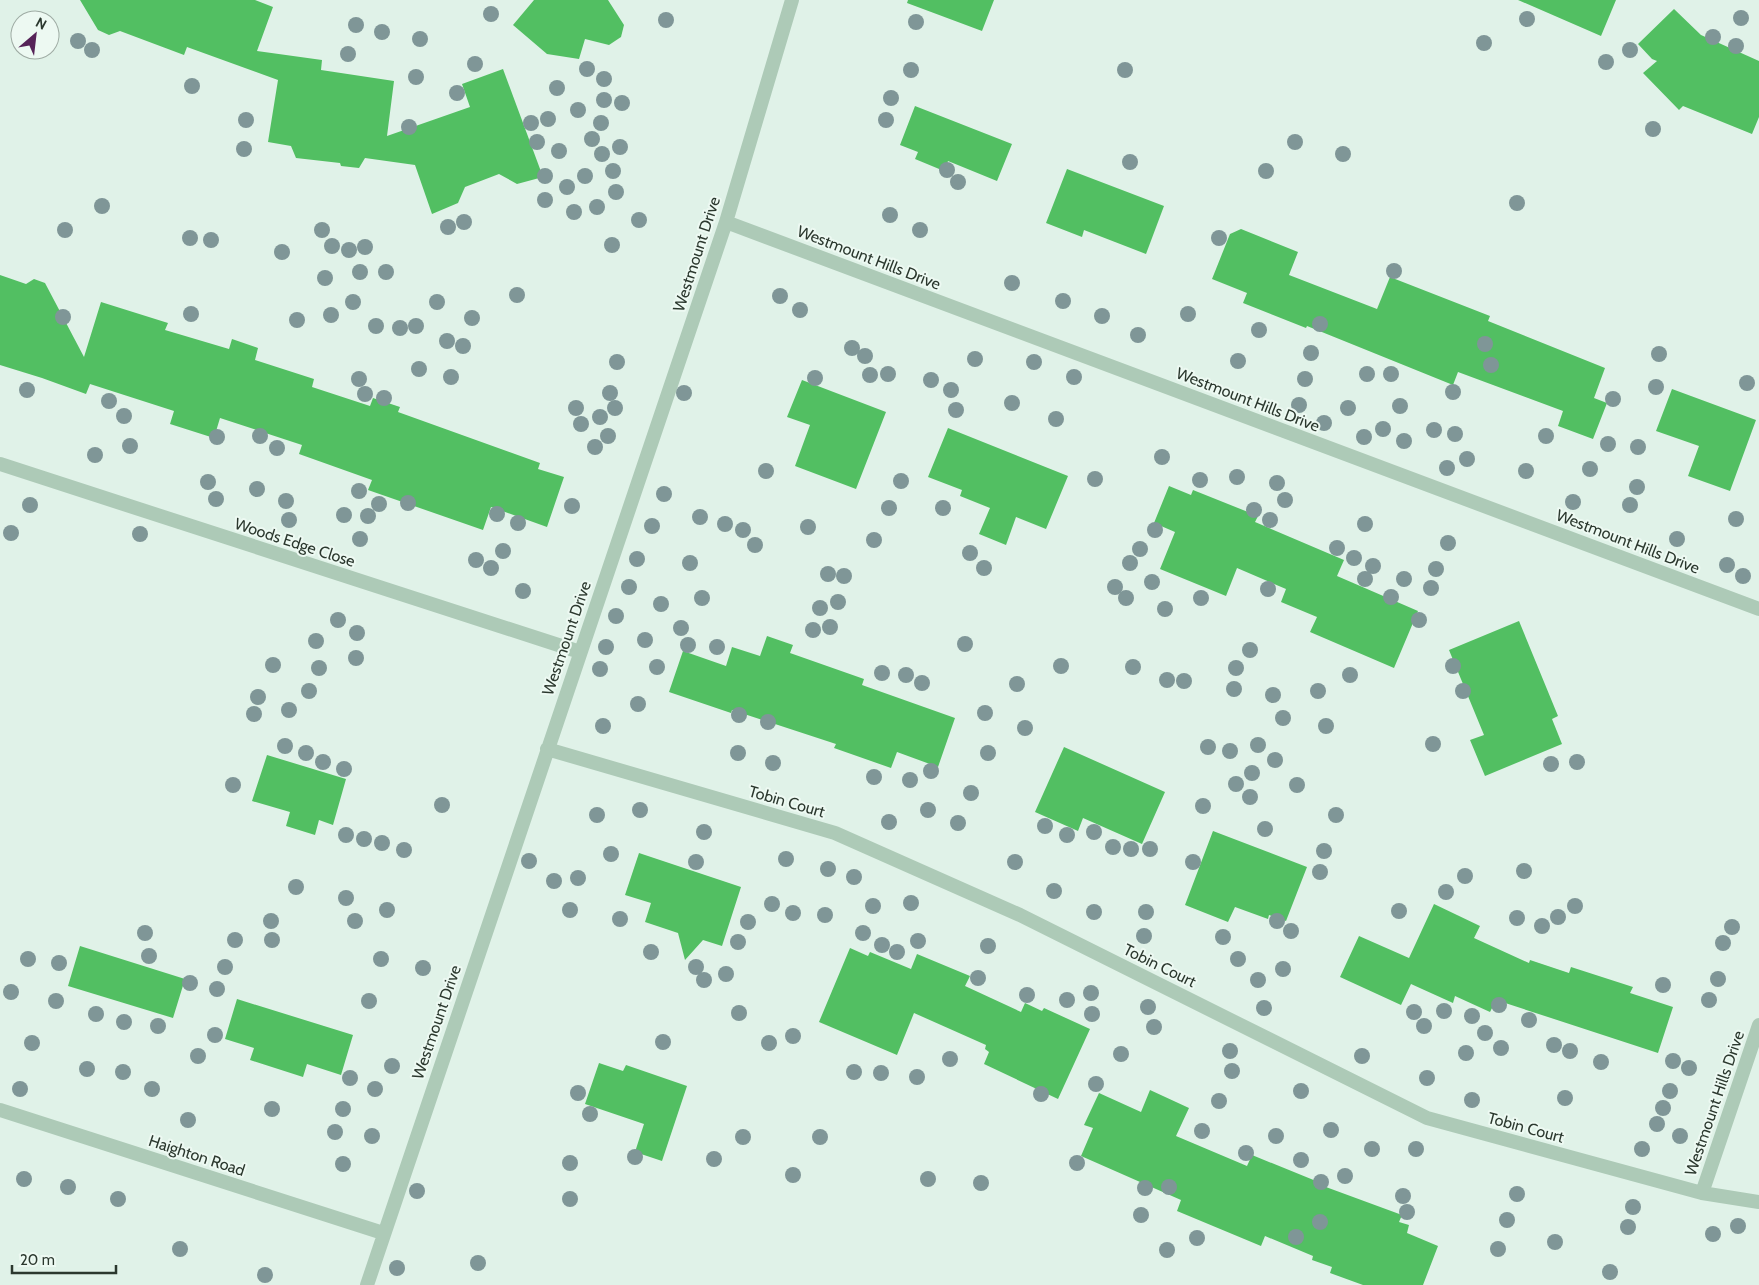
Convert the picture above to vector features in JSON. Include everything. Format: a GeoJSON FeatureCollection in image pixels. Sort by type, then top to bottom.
{"type":"FeatureCollection","features":[{"type":"Feature","properties":{"kind":"street","name":"Westmount Drive"},"geometry":{"type":"LineString","coordinates":[[367,1285],[726,222],[792,0]]}},
{"type":"Feature","properties":{"kind":"street","name":"Westmount Hills Drive"},"geometry":{"type":"LineString","coordinates":[[726,222],[1759,609]]}},
{"type":"Feature","properties":{"kind":"street","name":"Woods Edge Close"},"geometry":{"type":"LineString","coordinates":[[0,464],[580,652]]}},
{"type":"Feature","properties":{"kind":"street","name":"Tobin Court"},"geometry":{"type":"LineString","coordinates":[[547,749],[835,833],[1020,915],[1427,1118],[1702,1193],[1759,1202]]}},
{"type":"Feature","properties":{"kind":"street","name":"Westmount Hills Drive"},"geometry":{"type":"LineString","coordinates":[[1702,1193],[1759,1025]]}},
{"type":"Feature","properties":{"kind":"street","name":"Haighton Road"},"geometry":{"type":"LineString","coordinates":[[0,1110],[383,1233]]}},
{"type":"Feature","properties":{"kind":"building"},"geometry":{"type":"Polygon","coordinates":[[[80,0],[255,0],[273,7],[257,51],[322,60],[321,70],[394,81],[387,136],[470,107],[462,84],[503,69],[543,177],[517,184],[499,174],[465,187],[458,203],[432,214],[415,165],[365,158],[359,168],[341,166],[340,163],[296,158],[291,146],[268,142],[278,80],[187,47],[184,55],[120,31],[109,35],[98,30],[80,0]]]}},
{"type":"Feature","properties":{"kind":"building"},"geometry":{"type":"Polygon","coordinates":[[[534,0],[608,0],[624,25],[621,37],[609,45],[585,39],[579,59],[547,54],[513,25],[534,0]]]}},
{"type":"Feature","properties":{"kind":"building"},"geometry":{"type":"Polygon","coordinates":[[[908,0],[994,0],[982,31],[907,3],[908,0]]]}},
{"type":"Feature","properties":{"kind":"building"},"geometry":{"type":"Polygon","coordinates":[[[1518,0],[1616,0],[1601,36],[1518,0]]]}},
{"type":"Feature","properties":{"kind":"building"},"geometry":{"type":"Polygon","coordinates":[[[1674,9],[1701,35],[1759,61],[1759,117],[1752,134],[1683,106],[1679,110],[1643,73],[1657,61],[1652,59],[1638,44],[1674,9]]]}},
{"type":"Feature","properties":{"kind":"building"},"geometry":{"type":"Polygon","coordinates":[[[915,106],[1012,144],[997,181],[948,161],[944,171],[915,159],[918,152],[900,145],[915,106]]]}},
{"type":"Feature","properties":{"kind":"building"},"geometry":{"type":"Polygon","coordinates":[[[1067,169],[1164,206],[1146,254],[1084,230],[1082,237],[1046,223],[1067,169]]]}},
{"type":"Feature","properties":{"kind":"building"},"geometry":{"type":"Polygon","coordinates":[[[1241,229],[1298,252],[1289,275],[1377,309],[1390,277],[1490,316],[1488,321],[1605,368],[1594,398],[1607,403],[1593,439],[1558,426],[1563,411],[1458,372],[1453,385],[1307,326],[1306,328],[1243,303],[1247,293],[1212,279],[1230,234],[1241,229]]]}},
{"type":"Feature","properties":{"kind":"building"},"geometry":{"type":"Polygon","coordinates":[[[0,275],[26,284],[34,279],[45,283],[84,357],[101,302],[168,323],[165,330],[229,349],[232,339],[258,348],[255,360],[314,379],[312,387],[370,406],[373,398],[400,407],[398,412],[540,463],[538,469],[564,477],[547,527],[491,507],[483,530],[368,490],[372,480],[299,454],[302,445],[220,418],[214,438],[170,424],[174,411],[90,384],[86,394],[0,365],[0,275]]]}},
{"type":"Feature","properties":{"kind":"building"},"geometry":{"type":"Polygon","coordinates":[[[802,380],[886,412],[856,489],[795,466],[810,425],[787,417],[802,380]]]}},
{"type":"Feature","properties":{"kind":"building"},"geometry":{"type":"Polygon","coordinates":[[[1672,389],[1756,420],[1730,491],[1688,476],[1699,446],[1656,431],[1672,389]]]}},
{"type":"Feature","properties":{"kind":"building"},"geometry":{"type":"Polygon","coordinates":[[[948,428],[1068,476],[1046,529],[1016,517],[1006,545],[979,534],[990,508],[960,496],[962,490],[928,477],[948,428]]]}},
{"type":"Feature","properties":{"kind":"building"},"geometry":{"type":"Polygon","coordinates":[[[1169,486],[1191,495],[1193,490],[1258,516],[1255,522],[1344,560],[1337,576],[1418,611],[1394,668],[1310,632],[1317,617],[1281,602],[1286,589],[1237,568],[1226,596],[1160,569],[1175,532],[1154,523],[1169,486]]]}},
{"type":"Feature","properties":{"kind":"building"},"geometry":{"type":"Polygon","coordinates":[[[1519,621],[1558,716],[1552,719],[1562,744],[1485,776],[1470,740],[1484,735],[1449,650],[1519,621]]]}},
{"type":"Feature","properties":{"kind":"building"},"geometry":{"type":"Polygon","coordinates":[[[767,636],[793,645],[790,653],[864,679],[862,685],[955,718],[938,767],[897,752],[891,768],[834,748],[836,744],[732,710],[731,713],[669,692],[683,651],[726,666],[732,647],[760,656],[767,636]]]}},
{"type":"Feature","properties":{"kind":"building"},"geometry":{"type":"Polygon","coordinates":[[[1064,747],[1165,792],[1142,844],[1083,818],[1078,831],[1035,812],[1064,747]]]}},
{"type":"Feature","properties":{"kind":"building"},"geometry":{"type":"Polygon","coordinates":[[[267,755],[346,779],[333,825],[319,820],[315,835],[286,826],[290,812],[252,801],[267,755]]]}},
{"type":"Feature","properties":{"kind":"building"},"geometry":{"type":"Polygon","coordinates":[[[1213,831],[1307,867],[1286,921],[1269,915],[1268,919],[1235,907],[1228,922],[1185,905],[1213,831]]]}},
{"type":"Feature","properties":{"kind":"building"},"geometry":{"type":"Polygon","coordinates":[[[639,853],[741,887],[722,946],[703,940],[685,960],[678,933],[645,922],[651,903],[625,895],[639,853]]]}},
{"type":"Feature","properties":{"kind":"building"},"geometry":{"type":"Polygon","coordinates":[[[1434,904],[1480,926],[1474,938],[1529,963],[1530,960],[1569,973],[1571,967],[1633,987],[1630,993],[1673,1007],[1658,1053],[1496,1000],[1490,1012],[1455,996],[1453,1003],[1411,984],[1401,1005],[1340,977],[1359,936],[1409,958],[1434,904]]]}},
{"type":"Feature","properties":{"kind":"building"},"geometry":{"type":"Polygon","coordinates":[[[80,946],[185,979],[173,1018],[68,986],[80,946]]]}},
{"type":"Feature","properties":{"kind":"building"},"geometry":{"type":"Polygon","coordinates":[[[850,948],[868,956],[870,952],[911,969],[917,954],[970,976],[965,986],[1021,1012],[1025,1003],[1042,1011],[1044,1008],[1090,1029],[1058,1099],[984,1064],[989,1052],[985,1049],[986,1045],[914,1013],[897,1055],[819,1022],[850,948]]]}},
{"type":"Feature","properties":{"kind":"building"},"geometry":{"type":"Polygon","coordinates":[[[237,999],[353,1035],[341,1075],[307,1064],[303,1077],[250,1060],[254,1048],[225,1039],[237,999]]]}},
{"type":"Feature","properties":{"kind":"building"},"geometry":{"type":"Polygon","coordinates":[[[599,1063],[623,1071],[626,1065],[687,1086],[662,1161],[635,1152],[644,1124],[585,1104],[599,1063]]]}},
{"type":"Feature","properties":{"kind":"building"},"geometry":{"type":"Polygon","coordinates":[[[1150,1090],[1189,1108],[1176,1136],[1247,1166],[1252,1155],[1316,1181],[1315,1183],[1402,1215],[1399,1222],[1409,1225],[1407,1233],[1438,1246],[1423,1285],[1363,1285],[1330,1273],[1332,1267],[1312,1260],[1313,1256],[1265,1236],[1261,1246],[1177,1211],[1181,1200],[1081,1156],[1093,1128],[1084,1125],[1099,1093],[1141,1112],[1150,1090]]]}}]}
